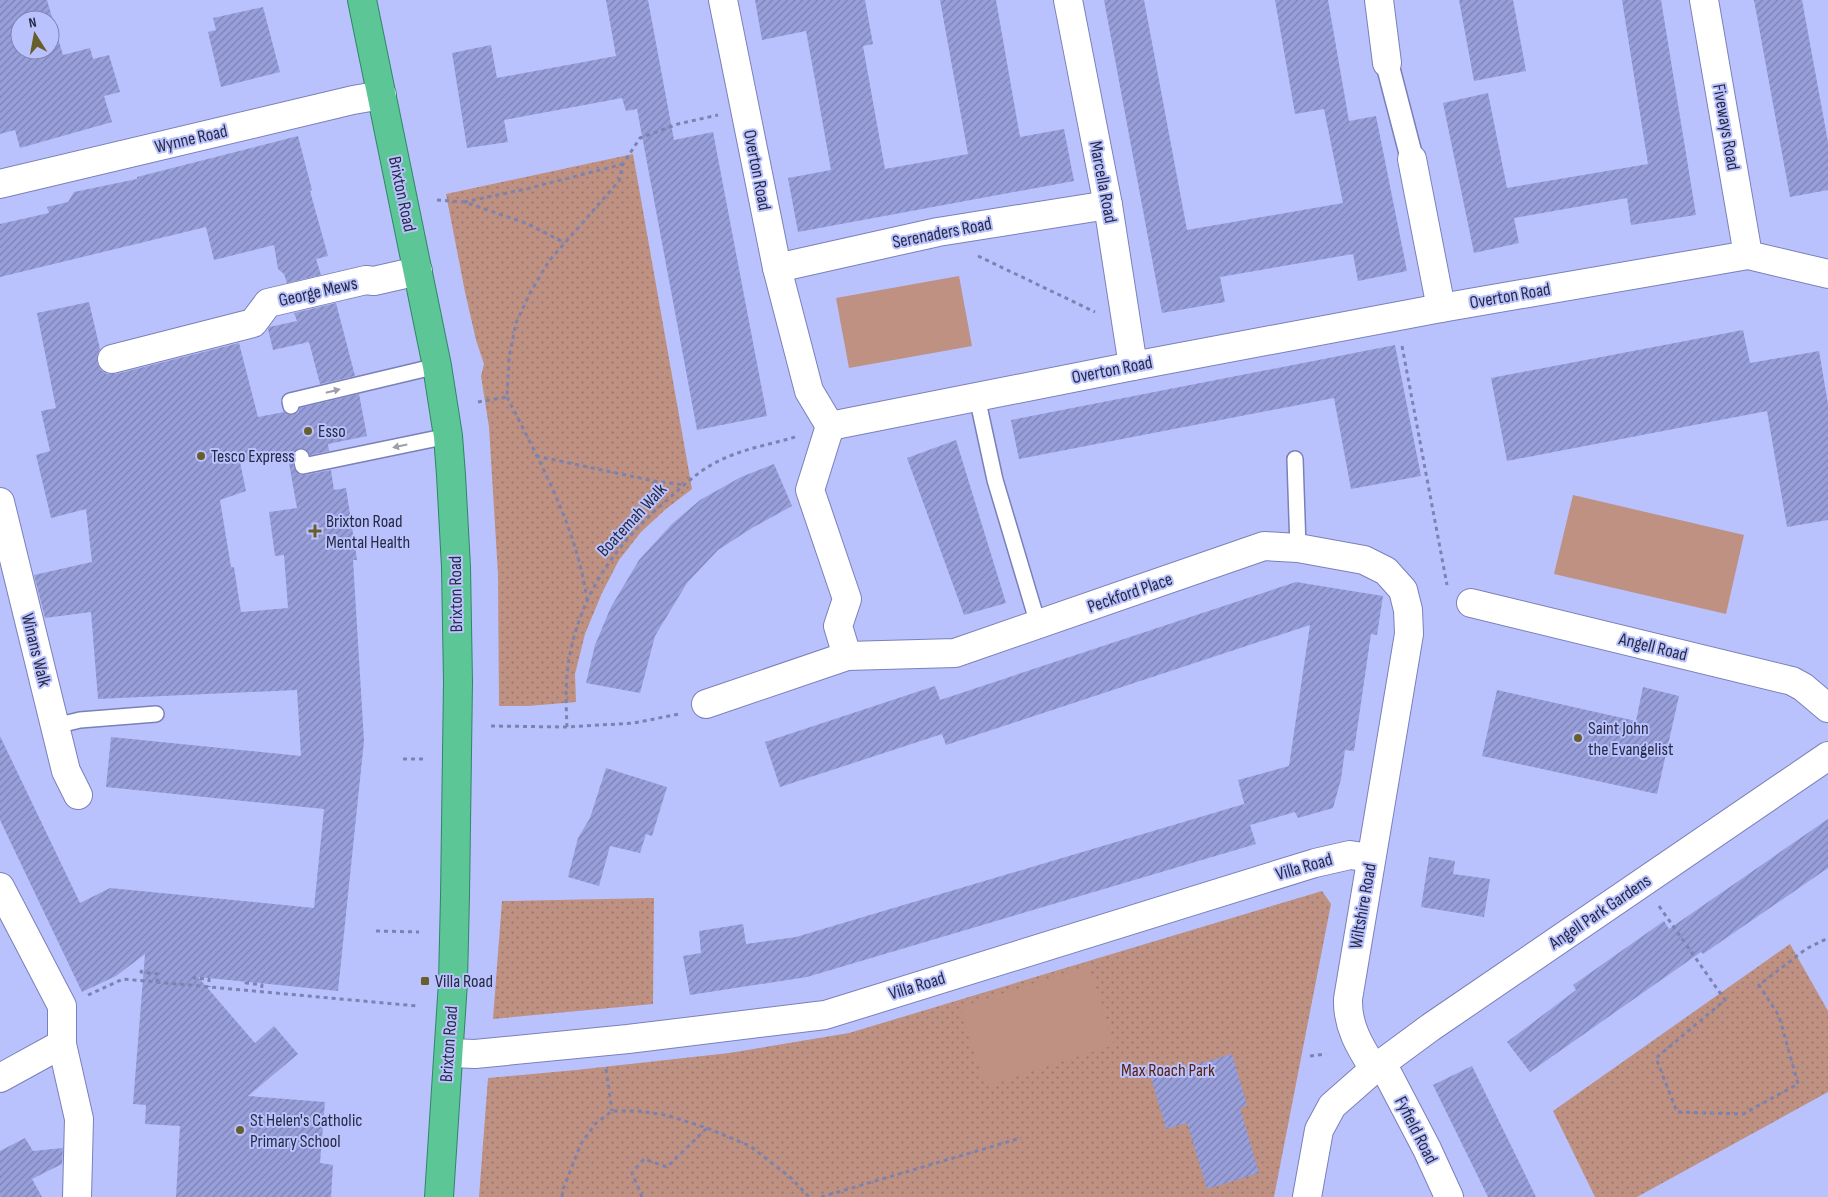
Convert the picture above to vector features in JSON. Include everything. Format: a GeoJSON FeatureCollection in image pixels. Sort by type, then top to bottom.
{"type":"FeatureCollection","features":[{"type":"Feature","properties":{"kind":"highway","name":"Brixton Road"},"geometry":{"type":"LineString","coordinates":[[362,0],[418,271],[448,436],[456,566],[458,682],[453,982],[439,1197]]}},
{"type":"Feature","properties":{"kind":"street","name":"Overton Road"},"geometry":{"type":"LineString","coordinates":[[723,0],[777,268],[809,391],[830,426],[1397,316],[1748,255],[1828,274]]}},
{"type":"Feature","properties":{"kind":"street","name":"Marcella Road"},"geometry":{"type":"LineString","coordinates":[[1068,0],[1108,205],[1133,366]]}},
{"type":"Feature","properties":{"kind":"street"},"geometry":{"type":"LineString","coordinates":[[1379,0],[1387,63],[1412,159],[1441,308]]}},
{"type":"Feature","properties":{"kind":"street","name":"Fiveways Road"},"geometry":{"type":"LineString","coordinates":[[1704,0],[1748,255]]}},
{"type":"Feature","properties":{"kind":"street","name":"Wynne Road"},"geometry":{"type":"LineString","coordinates":[[0,184],[353,100],[382,95]]}},
{"type":"Feature","properties":{"kind":"street","name":"Serenaders Road"},"geometry":{"type":"LineString","coordinates":[[777,268],[938,232],[1108,205]]}},
{"type":"Feature","properties":{"kind":"street","name":"George Mews"},"geometry":{"type":"LineString","coordinates":[[112,359],[253,323],[268,304],[366,280],[374,282],[418,271]]}},
{"type":"Feature","properties":{"kind":"street"},"geometry":{"type":"LineString","coordinates":[[830,426],[810,490],[847,599],[838,626],[847,656]]}},
{"type":"Feature","properties":{"kind":"street","name":"Winans Walk"},"geometry":{"type":"LineString","coordinates":[[0,502],[66,771],[78,795]]}},
{"type":"Feature","properties":{"kind":"street","name":"Peckford Place"},"geometry":{"type":"LineString","coordinates":[[706,704],[847,656],[955,653],[1264,546],[1298,548],[1364,560],[1386,571],[1403,590]]}},
{"type":"Feature","properties":{"kind":"street","name":"Wiltshire Road"},"geometry":{"type":"LineString","coordinates":[[1378,1066],[1351,1028],[1347,1011],[1409,634],[1408,610],[1403,590]]}},
{"type":"Feature","properties":{"kind":"street","name":"Angell Road"},"geometry":{"type":"LineString","coordinates":[[1460,597],[1792,681],[1803,687],[1828,708]]}},
{"type":"Feature","properties":{"kind":"street","name":"Angell Park Gardens"},"geometry":{"type":"LineString","coordinates":[[1378,1066],[1431,1027],[1828,756]]}},
{"type":"Feature","properties":{"kind":"street","name":"Villa Road"},"geometry":{"type":"LineString","coordinates":[[449,1053],[475,1054],[618,1040],[825,1015],[1315,862],[1350,855],[1371,858]]}},
{"type":"Feature","properties":{"kind":"street"},"geometry":{"type":"LineString","coordinates":[[0,887],[62,1006],[62,1044],[79,1119],[77,1197]]}},
{"type":"Feature","properties":{"kind":"street"},"geometry":{"type":"LineString","coordinates":[[0,1078],[62,1044]]}},
{"type":"Feature","properties":{"kind":"street"},"geometry":{"type":"LineString","coordinates":[[1307,1197],[1319,1130],[1332,1106],[1378,1066]]}},
{"type":"Feature","properties":{"kind":"street","name":"Fyfield Road"},"geometry":{"type":"LineString","coordinates":[[1378,1066],[1427,1149],[1449,1197]]}},
{"type":"Feature","properties":{"kind":"lane"},"geometry":{"type":"LineString","coordinates":[[291,406],[290,401],[436,366]]}},
{"type":"Feature","properties":{"kind":"lane"},"geometry":{"type":"LineString","coordinates":[[977,397],[994,480],[1038,624]]}},
{"type":"Feature","properties":{"kind":"lane"},"geometry":{"type":"LineString","coordinates":[[301,456],[302,466],[448,436]]}},
{"type":"Feature","properties":{"kind":"lane"},"geometry":{"type":"LineString","coordinates":[[1295,459],[1298,548]]}},
{"type":"Feature","properties":{"kind":"lane"},"geometry":{"type":"LineString","coordinates":[[55,726],[80,720],[156,714]]}},
{"type":"Feature","properties":{"kind":"path"},"geometry":{"type":"LineString","coordinates":[[587,601],[584,580],[569,530],[555,494],[507,397],[509,358],[516,323],[530,293],[549,261],[619,181],[624,164],[640,138],[678,124],[745,109]]}},
{"type":"Feature","properties":{"kind":"path"},"geometry":{"type":"LineString","coordinates":[[464,202],[624,164]]}},
{"type":"Feature","properties":{"kind":"path"},"geometry":{"type":"LineString","coordinates":[[437,200],[464,202],[528,224],[565,243]]}},
{"type":"Feature","properties":{"kind":"path"},"geometry":{"type":"LineString","coordinates":[[971,253],[1127,328]]}},
{"type":"Feature","properties":{"kind":"path"},"geometry":{"type":"LineString","coordinates":[[1397,316],[1460,597]]}},
{"type":"Feature","properties":{"kind":"path"},"geometry":{"type":"LineString","coordinates":[[478,402],[507,397]]}},
{"type":"Feature","properties":{"kind":"path","name":"Boatemah Walk"},"geometry":{"type":"LineString","coordinates":[[567,727],[566,696],[569,660],[577,627],[587,601],[612,555],[653,512],[700,471],[726,458],[830,426]]}},
{"type":"Feature","properties":{"kind":"path"},"geometry":{"type":"LineString","coordinates":[[536,456],[654,481],[685,485]]}},
{"type":"Feature","properties":{"kind":"path"},"geometry":{"type":"LineString","coordinates":[[491,726],[567,727],[634,723],[682,713],[706,704]]}},
{"type":"Feature","properties":{"kind":"path"},"geometry":{"type":"LineString","coordinates":[[403,758],[424,759]]}},
{"type":"Feature","properties":{"kind":"path"},"geometry":{"type":"LineString","coordinates":[[1667,901],[1659,907],[1725,1000],[1656,1058],[1677,1112],[1743,1114],[1798,1084],[1779,1016],[1759,985],[1806,949],[1828,938]]}},
{"type":"Feature","properties":{"kind":"path"},"geometry":{"type":"LineString","coordinates":[[376,932],[419,932]]}},
{"type":"Feature","properties":{"kind":"path"},"geometry":{"type":"LineString","coordinates":[[142,970],[141,972],[158,974],[157,982]]}},
{"type":"Feature","properties":{"kind":"path"},"geometry":{"type":"LineString","coordinates":[[194,976],[194,978],[210,979],[209,987]]}},
{"type":"Feature","properties":{"kind":"path"},"geometry":{"type":"LineString","coordinates":[[62,1006],[124,979],[417,1006]]}},
{"type":"Feature","properties":{"kind":"path"},"geometry":{"type":"LineString","coordinates":[[246,982],[262,985],[261,992]]}},
{"type":"Feature","properties":{"kind":"path"},"geometry":{"type":"LineString","coordinates":[[1310,1056],[1326,1054]]}},
{"type":"Feature","properties":{"kind":"path"},"geometry":{"type":"LineString","coordinates":[[604,1061],[612,1111]]}},
{"type":"Feature","properties":{"kind":"path"},"geometry":{"type":"LineString","coordinates":[[562,1197],[563,1189],[581,1144],[595,1124],[612,1111],[638,1111],[666,1115],[707,1128],[750,1146],[791,1178],[809,1197]]}},
{"type":"Feature","properties":{"kind":"path"},"geometry":{"type":"LineString","coordinates":[[642,1197],[632,1173],[644,1159],[667,1166],[707,1128]]}},
{"type":"Feature","properties":{"kind":"path"},"geometry":{"type":"LineString","coordinates":[[821,1197],[1021,1138]]}},
{"type":"Feature","properties":{"kind":"green space"},"geometry":{"type":"Polygon","coordinates":[[[633,154],[692,489],[641,532],[619,560],[602,593],[585,634],[575,674],[576,702],[528,706],[499,706],[498,574],[489,427],[481,376],[484,364],[476,340],[465,292],[446,194],[633,154]]]}},
{"type":"Feature","properties":{"kind":"green space"},"geometry":{"type":"Polygon","coordinates":[[[959,276],[972,346],[849,368],[836,298],[959,276]]]}},
{"type":"Feature","properties":{"kind":"green space"},"geometry":{"type":"Polygon","coordinates":[[[1573,495],[1744,535],[1726,614],[1554,574],[1573,495]]]}},
{"type":"Feature","properties":{"kind":"green space","name":"Max Roach Park"},"geometry":{"type":"Polygon","coordinates":[[[1322,891],[1331,904],[1274,1197],[479,1197],[488,1078],[729,1053],[849,1033],[1322,891]]]}},
{"type":"Feature","properties":{"kind":"green space"},"geometry":{"type":"Polygon","coordinates":[[[654,898],[653,1004],[493,1019],[502,901],[654,898]]]}},
{"type":"Feature","properties":{"kind":"green space"},"geometry":{"type":"Polygon","coordinates":[[[1790,944],[1828,1011],[1828,1092],[1637,1197],[1595,1197],[1553,1111],[1790,944]]]}},
{"type":"Feature","properties":{"kind":"green space"},"geometry":{"type":"Polygon","coordinates":[[[1089,966],[1114,1045],[985,1086],[960,1007],[1089,966]]]}},
{"type":"Feature","properties":{"kind":"building"},"geometry":{"type":"Polygon","coordinates":[[[0,0],[47,0],[50,10],[10,10],[10,60],[60,60],[60,45],[63,55],[90,48],[93,59],[109,55],[120,92],[104,96],[112,122],[20,148],[15,130],[0,134],[0,0]]]}},
{"type":"Feature","properties":{"kind":"building"},"geometry":{"type":"Polygon","coordinates":[[[606,0],[648,0],[674,140],[713,132],[767,416],[697,430],[637,109],[626,111],[622,98],[504,120],[508,142],[467,148],[452,53],[491,45],[497,78],[616,56],[606,0]]]}},
{"type":"Feature","properties":{"kind":"building"},"geometry":{"type":"Polygon","coordinates":[[[755,0],[865,0],[873,44],[863,46],[885,169],[968,154],[940,0],[996,0],[1020,137],[1064,129],[1074,181],[798,232],[788,178],[831,170],[806,31],[762,40],[755,0]]]}},
{"type":"Feature","properties":{"kind":"building"},"geometry":{"type":"Polygon","coordinates":[[[1104,0],[1144,0],[1187,230],[1343,203],[1324,109],[1295,114],[1275,0],[1328,0],[1349,121],[1376,116],[1407,271],[1358,281],[1353,254],[1220,277],[1225,302],[1162,313],[1104,0]]]}},
{"type":"Feature","properties":{"kind":"building"},"geometry":{"type":"Polygon","coordinates":[[[1459,0],[1513,0],[1526,71],[1474,81],[1459,0]]]}},
{"type":"Feature","properties":{"kind":"building"},"geometry":{"type":"Polygon","coordinates":[[[1622,0],[1661,0],[1696,215],[1631,225],[1627,198],[1514,218],[1519,243],[1474,253],[1443,103],[1488,93],[1507,188],[1648,164],[1622,0]]]}},
{"type":"Feature","properties":{"kind":"building"},"geometry":{"type":"Polygon","coordinates":[[[1754,0],[1802,0],[1828,142],[1828,190],[1790,197],[1754,0]]]}},
{"type":"Feature","properties":{"kind":"building"},"geometry":{"type":"Polygon","coordinates":[[[263,7],[280,72],[221,87],[208,32],[216,30],[213,18],[263,7]]]}},
{"type":"Feature","properties":{"kind":"building"},"geometry":{"type":"Polygon","coordinates":[[[298,136],[312,190],[310,191],[328,256],[316,259],[321,275],[287,283],[284,274],[278,269],[274,245],[214,260],[206,227],[0,277],[0,224],[49,213],[47,207],[68,202],[74,192],[137,179],[137,177],[298,136]]]}},
{"type":"Feature","properties":{"kind":"building"},"geometry":{"type":"Polygon","coordinates":[[[89,302],[100,349],[97,355],[97,363],[101,370],[107,374],[116,374],[239,343],[258,417],[284,412],[288,415],[293,415],[298,413],[300,408],[359,394],[367,436],[328,444],[329,451],[310,455],[304,448],[299,448],[292,454],[294,468],[300,475],[331,470],[334,490],[346,488],[357,560],[353,560],[364,741],[338,991],[198,977],[255,1043],[274,1026],[298,1054],[248,1096],[325,1102],[320,1163],[333,1165],[331,1197],[176,1197],[180,1126],[145,1124],[146,1105],[133,1104],[145,954],[116,976],[82,992],[0,820],[0,736],[80,903],[110,888],[314,908],[324,809],[106,787],[111,737],[301,756],[297,690],[98,699],[91,612],[45,618],[34,575],[92,562],[86,509],[51,518],[36,455],[50,451],[41,411],[56,408],[37,313],[89,302]],[[287,452],[240,462],[246,491],[220,500],[231,567],[234,567],[241,612],[288,608],[284,555],[275,556],[269,512],[297,508],[287,452]]]}},
{"type":"Feature","properties":{"kind":"building"},"geometry":{"type":"Polygon","coordinates":[[[336,303],[355,376],[320,384],[309,342],[273,350],[268,329],[269,327],[297,321],[294,313],[336,303]]]}},
{"type":"Feature","properties":{"kind":"building"},"geometry":{"type":"Polygon","coordinates":[[[1743,330],[1750,363],[1819,351],[1828,404],[1828,520],[1787,527],[1767,411],[1507,461],[1491,378],[1743,330]]]}},
{"type":"Feature","properties":{"kind":"building"},"geometry":{"type":"Polygon","coordinates":[[[1395,345],[1421,476],[1351,489],[1334,398],[1019,459],[1011,420],[1395,345]]]}},
{"type":"Feature","properties":{"kind":"building"},"geometry":{"type":"Polygon","coordinates":[[[956,440],[1006,603],[964,615],[907,458],[956,440]]]}},
{"type":"Feature","properties":{"kind":"building"},"geometry":{"type":"Polygon","coordinates":[[[774,464],[792,506],[752,528],[718,550],[687,583],[655,636],[640,693],[586,683],[595,645],[611,607],[639,560],[672,524],[700,500],[741,477],[774,464]]]}},
{"type":"Feature","properties":{"kind":"building"},"geometry":{"type":"Polygon","coordinates":[[[1296,582],[1383,596],[1377,635],[1371,634],[1354,751],[1345,750],[1341,779],[1333,808],[1298,818],[1295,812],[1250,825],[1256,844],[807,977],[690,995],[683,956],[701,953],[699,931],[743,924],[746,944],[796,937],[1244,804],[1248,818],[1238,780],[1289,766],[1310,625],[946,745],[942,734],[780,787],[765,742],[935,686],[940,700],[1296,582]]]}},
{"type":"Feature","properties":{"kind":"building","name":"Saint John the Evangelist"},"geometry":{"type":"Polygon","coordinates":[[[1643,687],[1679,696],[1657,794],[1482,756],[1497,690],[1636,721],[1643,687]]]}},
{"type":"Feature","properties":{"kind":"building"},"geometry":{"type":"Polygon","coordinates":[[[606,768],[667,787],[652,836],[646,834],[640,853],[610,846],[599,886],[568,877],[578,838],[590,818],[606,768]]]}},
{"type":"Feature","properties":{"kind":"building"},"geometry":{"type":"Polygon","coordinates":[[[1828,819],[1828,868],[1703,954],[1701,952],[1530,1072],[1507,1042],[1576,990],[1573,985],[1664,921],[1669,929],[1828,819]]]}},
{"type":"Feature","properties":{"kind":"building"},"geometry":{"type":"Polygon","coordinates":[[[1429,857],[1455,861],[1453,874],[1490,879],[1484,917],[1421,907],[1429,857]]]}},
{"type":"Feature","properties":{"kind":"building"},"geometry":{"type":"Polygon","coordinates":[[[1232,1054],[1247,1105],[1240,1108],[1259,1173],[1207,1189],[1187,1123],[1166,1129],[1151,1078],[1232,1054]]]}},
{"type":"Feature","properties":{"kind":"building"},"geometry":{"type":"Polygon","coordinates":[[[1472,1066],[1536,1197],[1488,1197],[1433,1085],[1472,1066]]]}},
{"type":"Feature","properties":{"kind":"building"},"geometry":{"type":"Polygon","coordinates":[[[25,1138],[33,1151],[63,1148],[62,1164],[32,1179],[42,1197],[0,1197],[0,1151],[25,1138]]]}},
{"type":"Feature","properties":{"kind":"place","name":"Esso"},"geometry":{"type":"Point","coordinates":[308,431]}},
{"type":"Feature","properties":{"kind":"place","name":"Tesco Express"},"geometry":{"type":"Point","coordinates":[201,456]}},
{"type":"Feature","properties":{"kind":"place","name":"Brixton Road Mental Health"},"geometry":{"type":"Point","coordinates":[315,531]}},
{"type":"Feature","properties":{"kind":"place","name":"Saint John the Evangelist"},"geometry":{"type":"Point","coordinates":[1578,738]}},
{"type":"Feature","properties":{"kind":"place","name":"Villa Road"},"geometry":{"type":"Point","coordinates":[425,981]}},
{"type":"Feature","properties":{"kind":"place","name":"St Helen's Catholic Primary School"},"geometry":{"type":"Point","coordinates":[240,1130]}}]}
